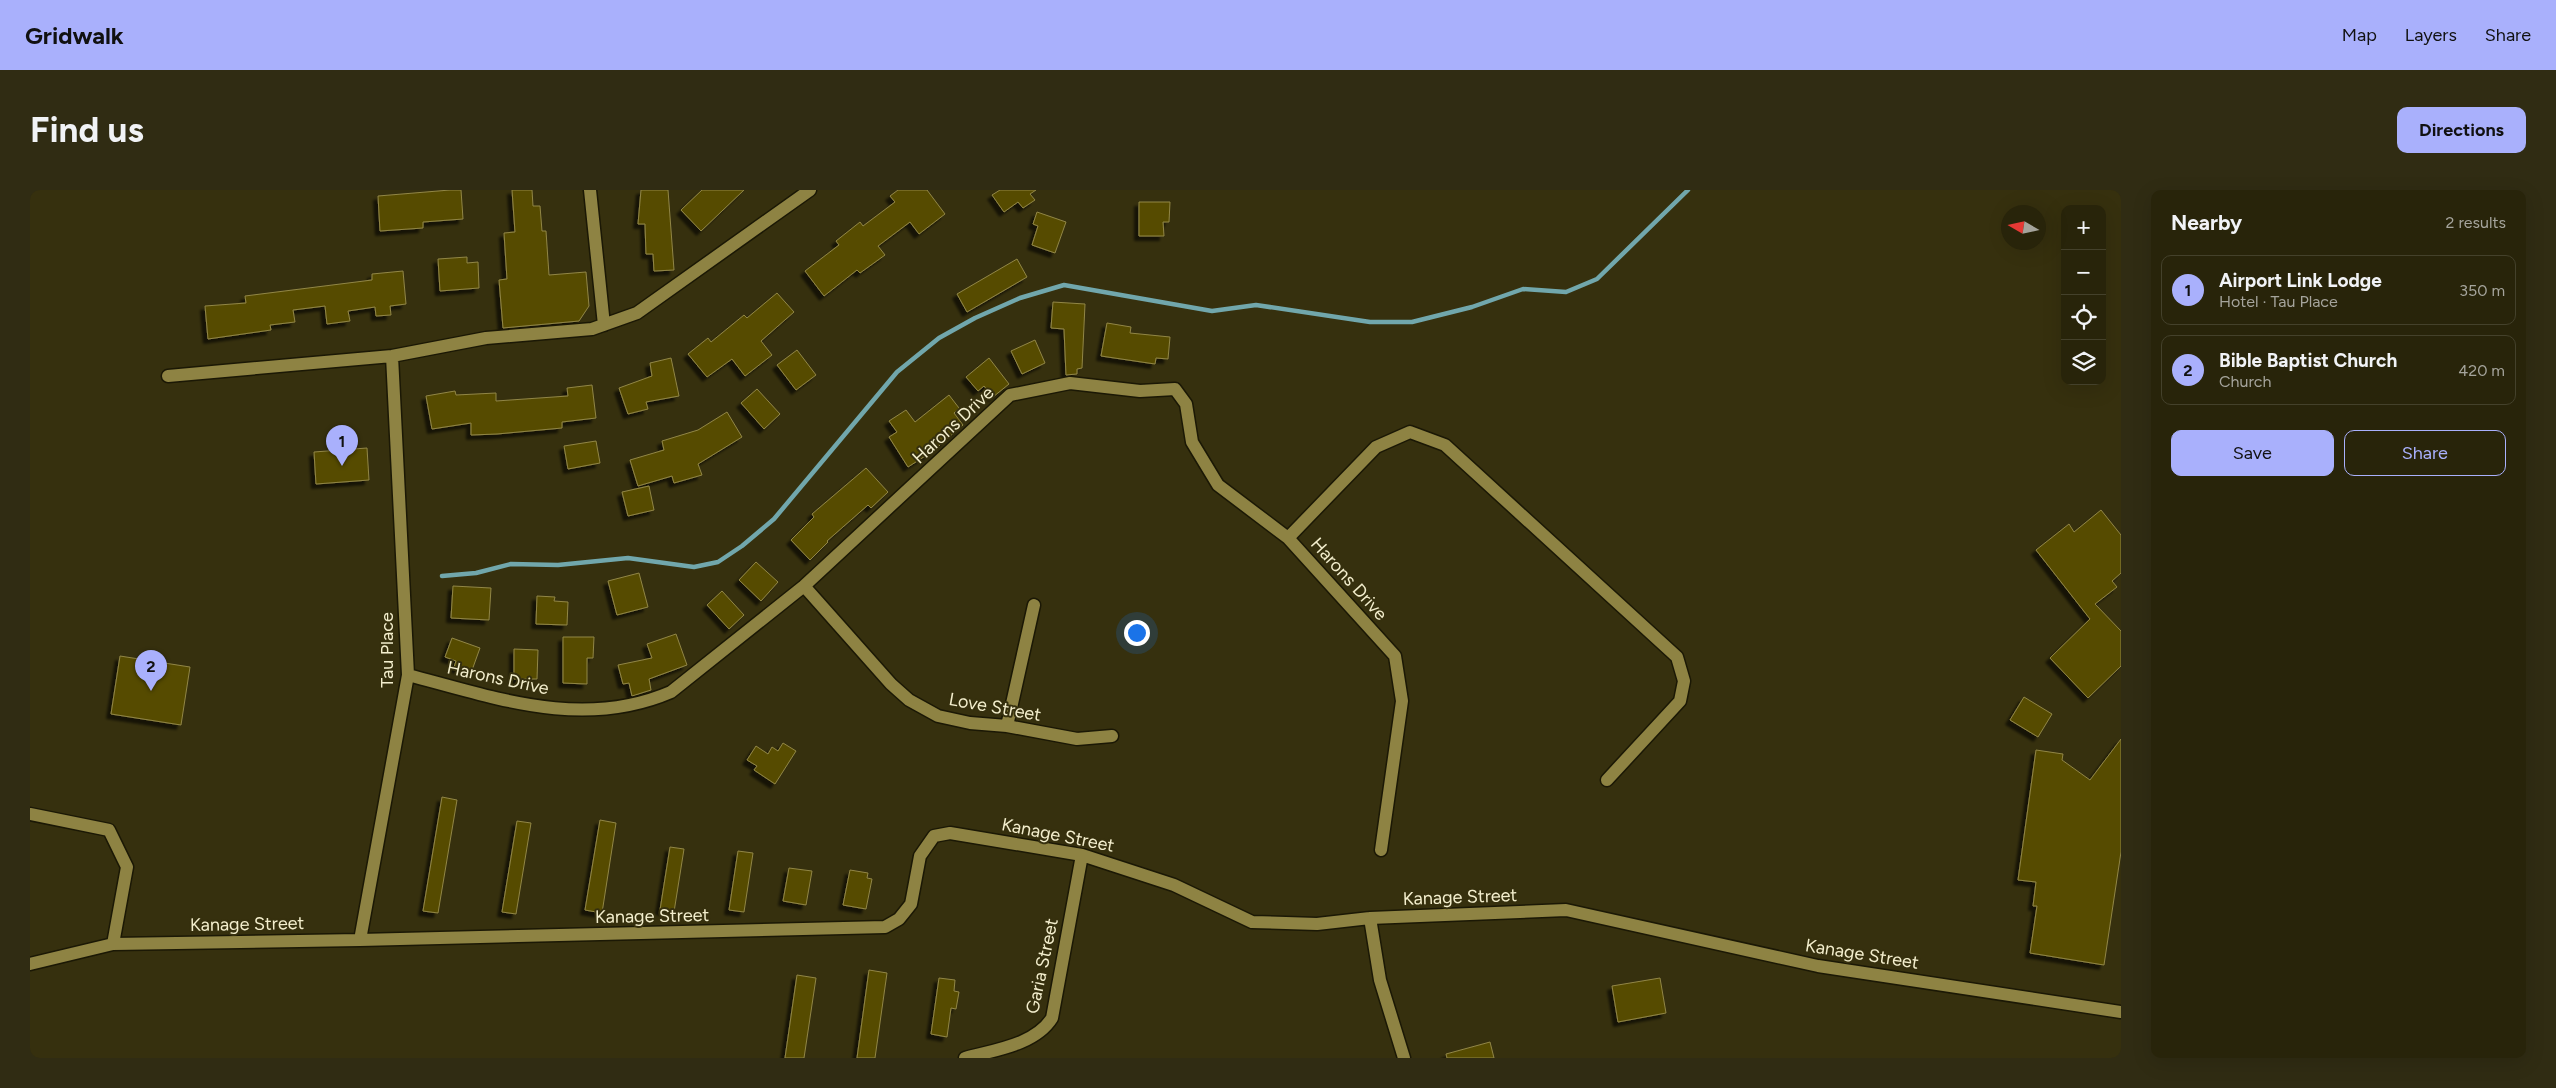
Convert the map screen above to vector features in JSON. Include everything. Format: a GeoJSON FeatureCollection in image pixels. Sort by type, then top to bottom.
{"type":"FeatureCollection","features":[{"type":"Feature","properties":{"kind":"street"},"geometry":{"type":"LineString","coordinates":[[590,190],[604,325]]}},
{"type":"Feature","properties":{"kind":"street"},"geometry":{"type":"LineString","coordinates":[[168,376],[392,356],[486,338],[592,329],[637,313],[810,190]]}},
{"type":"Feature","properties":{"kind":"street","name":"Tau Place"},"geometry":{"type":"LineString","coordinates":[[360,940],[408,675],[392,356]]}},
{"type":"Feature","properties":{"kind":"street","name":"Harons Drive"},"geometry":{"type":"LineString","coordinates":[[408,675],[530,706],[598,710],[650,701],[672,692],[804,586],[1010,396],[1070,383],[1140,390],[1174,389],[1186,404],[1192,442],[1218,485],[1288,538],[1395,656],[1402,701],[1381,850]]}},
{"type":"Feature","properties":{"kind":"street"},"geometry":{"type":"LineString","coordinates":[[1288,538],[1376,447],[1410,432],[1444,445],[1677,657],[1684,681],[1680,701],[1607,780]]}},
{"type":"Feature","properties":{"kind":"street","name":"Love Street"},"geometry":{"type":"LineString","coordinates":[[804,586],[891,684],[909,700],[938,716],[970,723],[1007,726],[1078,739],[1112,736]]}},
{"type":"Feature","properties":{"kind":"street"},"geometry":{"type":"LineString","coordinates":[[1007,726],[1034,605]]}},
{"type":"Feature","properties":{"kind":"street"},"geometry":{"type":"LineString","coordinates":[[30,814],[109,830],[127,867],[112,944]]}},
{"type":"Feature","properties":{"kind":"street","name":"Kanage Street"},"geometry":{"type":"LineString","coordinates":[[30,964],[112,944],[885,927],[899,919],[911,904],[920,856],[934,836],[950,833],[1082,854],[1174,885],[1252,922],[1316,924],[1370,918],[1566,910],[1818,966],[2121,1012]]}},
{"type":"Feature","properties":{"kind":"street","name":"Garia Street"},"geometry":{"type":"LineString","coordinates":[[965,1058],[1021,1042],[1045,1028],[1052,1018],[1082,854]]}},
{"type":"Feature","properties":{"kind":"street"},"geometry":{"type":"LineString","coordinates":[[1370,918],[1380,980],[1404,1058]]}},
{"type":"Feature","properties":{"kind":"building"},"geometry":{"type":"Polygon","coordinates":[[[461,190],[463,219],[423,222],[423,228],[380,231],[378,196],[461,190]]]}},
{"type":"Feature","properties":{"kind":"building"},"geometry":{"type":"Polygon","coordinates":[[[512,190],[532,190],[533,206],[540,206],[542,231],[546,231],[549,275],[586,272],[589,306],[579,321],[503,328],[499,280],[507,279],[504,233],[515,232],[512,190]]]}},
{"type":"Feature","properties":{"kind":"building"},"geometry":{"type":"Polygon","coordinates":[[[641,190],[668,190],[674,270],[654,271],[653,254],[646,254],[645,224],[638,224],[641,190]]]}},
{"type":"Feature","properties":{"kind":"building"},"geometry":{"type":"Polygon","coordinates":[[[702,190],[744,190],[701,231],[681,210],[702,190]]]}},
{"type":"Feature","properties":{"kind":"building"},"geometry":{"type":"Polygon","coordinates":[[[898,190],[927,190],[945,214],[919,234],[910,222],[878,246],[885,255],[860,273],[857,270],[824,296],[805,271],[839,245],[836,241],[860,222],[863,226],[895,202],[890,196],[898,190]]]}},
{"type":"Feature","properties":{"kind":"building"},"geometry":{"type":"Polygon","coordinates":[[[1000,190],[1036,190],[1030,194],[1035,200],[1023,208],[1018,202],[1004,212],[992,195],[1000,190]]]}},
{"type":"Feature","properties":{"kind":"building"},"geometry":{"type":"Polygon","coordinates":[[[1139,202],[1170,202],[1169,222],[1163,222],[1164,236],[1139,236],[1139,202]]]}},
{"type":"Feature","properties":{"kind":"building"},"geometry":{"type":"Polygon","coordinates":[[[1037,212],[1066,222],[1055,253],[1032,245],[1038,226],[1033,224],[1037,212]]]}},
{"type":"Feature","properties":{"kind":"building"},"geometry":{"type":"Polygon","coordinates":[[[467,257],[467,263],[478,262],[479,288],[440,291],[438,259],[467,257]]]}},
{"type":"Feature","properties":{"kind":"building"},"geometry":{"type":"Polygon","coordinates":[[[1017,259],[1027,277],[967,312],[957,294],[1017,259]]]}},
{"type":"Feature","properties":{"kind":"building"},"geometry":{"type":"Polygon","coordinates":[[[403,271],[406,304],[390,306],[391,315],[376,316],[375,307],[348,311],[350,321],[327,324],[325,306],[293,310],[295,322],[270,325],[271,330],[208,339],[205,306],[246,303],[245,296],[372,280],[372,274],[403,271]]]}},
{"type":"Feature","properties":{"kind":"building"},"geometry":{"type":"Polygon","coordinates":[[[777,293],[794,312],[761,341],[772,355],[745,376],[732,359],[707,377],[688,354],[708,338],[711,342],[744,315],[747,318],[777,293]]]}},
{"type":"Feature","properties":{"kind":"building"},"geometry":{"type":"Polygon","coordinates":[[[1053,302],[1085,304],[1082,368],[1077,369],[1077,374],[1066,375],[1064,329],[1051,328],[1053,302]]]}},
{"type":"Feature","properties":{"kind":"building"},"geometry":{"type":"Polygon","coordinates":[[[1107,323],[1131,327],[1130,333],[1170,337],[1168,359],[1156,358],[1155,364],[1101,356],[1107,323]]]}},
{"type":"Feature","properties":{"kind":"building"},"geometry":{"type":"Polygon","coordinates":[[[1035,340],[1045,363],[1022,374],[1011,351],[1035,340]]]}},
{"type":"Feature","properties":{"kind":"building"},"geometry":{"type":"Polygon","coordinates":[[[797,350],[816,375],[796,390],[777,365],[797,350]]]}},
{"type":"Feature","properties":{"kind":"building"},"geometry":{"type":"Polygon","coordinates":[[[671,358],[679,396],[646,402],[648,409],[628,414],[619,388],[652,376],[650,363],[671,358]]]}},
{"type":"Feature","properties":{"kind":"building"},"geometry":{"type":"Polygon","coordinates":[[[989,358],[1009,384],[993,397],[984,386],[978,391],[966,377],[989,358]]]}},
{"type":"Feature","properties":{"kind":"building"},"geometry":{"type":"Polygon","coordinates":[[[592,385],[596,418],[562,422],[562,428],[497,434],[471,435],[471,423],[432,429],[426,396],[455,391],[456,395],[496,393],[496,401],[568,396],[567,388],[592,385]]]}},
{"type":"Feature","properties":{"kind":"building"},"geometry":{"type":"Polygon","coordinates":[[[757,389],[780,414],[764,429],[741,403],[757,389]]]}},
{"type":"Feature","properties":{"kind":"building"},"geometry":{"type":"Polygon","coordinates":[[[949,395],[959,408],[954,413],[963,425],[933,451],[908,467],[889,437],[897,432],[889,421],[906,410],[915,422],[949,395]]]}},
{"type":"Feature","properties":{"kind":"building"},"geometry":{"type":"Polygon","coordinates":[[[727,412],[742,437],[698,464],[702,475],[674,483],[672,476],[638,486],[630,460],[664,450],[662,441],[698,430],[727,412]]]}},
{"type":"Feature","properties":{"kind":"building"},"geometry":{"type":"Polygon","coordinates":[[[596,441],[600,463],[568,469],[564,446],[596,441]]]}},
{"type":"Feature","properties":{"kind":"building"},"geometry":{"type":"Polygon","coordinates":[[[367,448],[369,480],[316,484],[314,452],[367,448]]]}},
{"type":"Feature","properties":{"kind":"building"},"geometry":{"type":"Polygon","coordinates":[[[866,468],[888,492],[871,508],[868,505],[827,541],[810,560],[791,540],[814,517],[812,514],[866,468]]]}},
{"type":"Feature","properties":{"kind":"building"},"geometry":{"type":"Polygon","coordinates":[[[649,486],[654,510],[628,516],[622,492],[649,486]]]}},
{"type":"Feature","properties":{"kind":"building"},"geometry":{"type":"Polygon","coordinates":[[[2101,510],[2121,535],[2121,573],[2112,581],[2117,587],[2095,604],[2121,631],[2121,666],[2088,698],[2050,658],[2090,619],[2036,550],[2069,524],[2074,532],[2101,510]]]}},
{"type":"Feature","properties":{"kind":"building"},"geometry":{"type":"Polygon","coordinates":[[[756,562],[778,582],[761,601],[739,580],[756,562]]]}},
{"type":"Feature","properties":{"kind":"building"},"geometry":{"type":"Polygon","coordinates":[[[639,573],[648,607],[617,615],[608,581],[639,573]]]}},
{"type":"Feature","properties":{"kind":"building"},"geometry":{"type":"Polygon","coordinates":[[[453,586],[491,588],[489,620],[451,618],[453,586]]]}},
{"type":"Feature","properties":{"kind":"building"},"geometry":{"type":"Polygon","coordinates":[[[722,591],[744,615],[729,629],[707,605],[722,591]]]}},
{"type":"Feature","properties":{"kind":"building"},"geometry":{"type":"Polygon","coordinates":[[[537,596],[555,597],[554,601],[568,602],[567,625],[536,624],[537,596]]]}},
{"type":"Feature","properties":{"kind":"building"},"geometry":{"type":"Polygon","coordinates":[[[676,634],[687,665],[649,679],[651,690],[632,696],[629,683],[623,684],[618,665],[652,658],[647,644],[676,634]]]}},
{"type":"Feature","properties":{"kind":"building"},"geometry":{"type":"Polygon","coordinates":[[[563,637],[594,637],[593,658],[587,658],[587,684],[563,683],[563,637]]]}},
{"type":"Feature","properties":{"kind":"building"},"geometry":{"type":"Polygon","coordinates":[[[452,638],[480,648],[471,673],[454,667],[456,661],[445,657],[452,638]]]}},
{"type":"Feature","properties":{"kind":"building"},"geometry":{"type":"Polygon","coordinates":[[[514,649],[538,650],[537,679],[514,679],[514,649]]]}},
{"type":"Feature","properties":{"kind":"building"},"geometry":{"type":"Polygon","coordinates":[[[120,656],[190,667],[181,725],[111,714],[120,656]]]}},
{"type":"Feature","properties":{"kind":"building"},"geometry":{"type":"Polygon","coordinates":[[[2024,697],[2052,714],[2038,737],[2010,720],[2024,697]]]}},
{"type":"Feature","properties":{"kind":"building"},"geometry":{"type":"Polygon","coordinates":[[[2121,739],[2121,852],[2104,965],[2030,953],[2037,906],[2033,906],[2036,882],[2018,880],[2036,750],[2063,754],[2062,760],[2090,780],[2121,739]]]}},
{"type":"Feature","properties":{"kind":"building"},"geometry":{"type":"Polygon","coordinates":[[[783,743],[796,751],[775,784],[754,770],[757,766],[747,760],[756,746],[768,754],[772,747],[778,751],[783,743]]]}},
{"type":"Feature","properties":{"kind":"building"},"geometry":{"type":"Polygon","coordinates":[[[442,797],[457,800],[438,913],[423,911],[442,797]]]}},
{"type":"Feature","properties":{"kind":"building"},"geometry":{"type":"Polygon","coordinates":[[[600,820],[616,823],[602,913],[585,910],[600,820]]]}},
{"type":"Feature","properties":{"kind":"building"},"geometry":{"type":"Polygon","coordinates":[[[517,821],[531,823],[516,914],[502,912],[517,821]]]}},
{"type":"Feature","properties":{"kind":"building"},"geometry":{"type":"Polygon","coordinates":[[[670,847],[684,849],[674,912],[660,910],[670,847]]]}},
{"type":"Feature","properties":{"kind":"building"},"geometry":{"type":"Polygon","coordinates":[[[738,851],[753,853],[744,912],[729,910],[738,851]]]}},
{"type":"Feature","properties":{"kind":"building"},"geometry":{"type":"Polygon","coordinates":[[[789,868],[812,871],[806,905],[783,901],[789,868]]]}},
{"type":"Feature","properties":{"kind":"building"},"geometry":{"type":"Polygon","coordinates":[[[850,870],[868,873],[867,878],[872,879],[866,909],[843,905],[850,870]]]}},
{"type":"Feature","properties":{"kind":"building"},"geometry":{"type":"Polygon","coordinates":[[[869,970],[887,973],[875,1058],[857,1058],[869,970]]]}},
{"type":"Feature","properties":{"kind":"building"},"geometry":{"type":"Polygon","coordinates":[[[797,975],[816,978],[804,1058],[785,1058],[797,975]]]}},
{"type":"Feature","properties":{"kind":"building"},"geometry":{"type":"Polygon","coordinates":[[[939,978],[955,980],[954,991],[959,992],[956,1009],[951,1008],[947,1037],[931,1034],[939,978]]]}},
{"type":"Feature","properties":{"kind":"building"},"geometry":{"type":"Polygon","coordinates":[[[1660,978],[1666,1013],[1618,1022],[1612,986],[1660,978]]]}},
{"type":"Feature","properties":{"kind":"building"},"geometry":{"type":"Polygon","coordinates":[[[1490,1042],[1494,1058],[1447,1058],[1446,1054],[1490,1042]]]}},
{"type":"Feature","properties":{"kind":"waterway"},"geometry":{"type":"LineString","coordinates":[[442,576],[476,573],[511,564],[558,565],[628,558],[694,567],[718,562],[742,546],[774,519],[897,372],[939,338],[975,318],[1020,298],[1064,285],[1212,311],[1256,305],[1370,322],[1412,322],[1472,307],[1523,289],[1566,292],[1597,279],[1688,190]]}},
{"type":"Feature","properties":{"kind":"place","name":"Airport Link Lodge"},"geometry":{"type":"Point","coordinates":[342,466]}},
{"type":"Feature","properties":{"kind":"place","name":"Bible Baptist Church"},"geometry":{"type":"Point","coordinates":[151,691]}}]}
